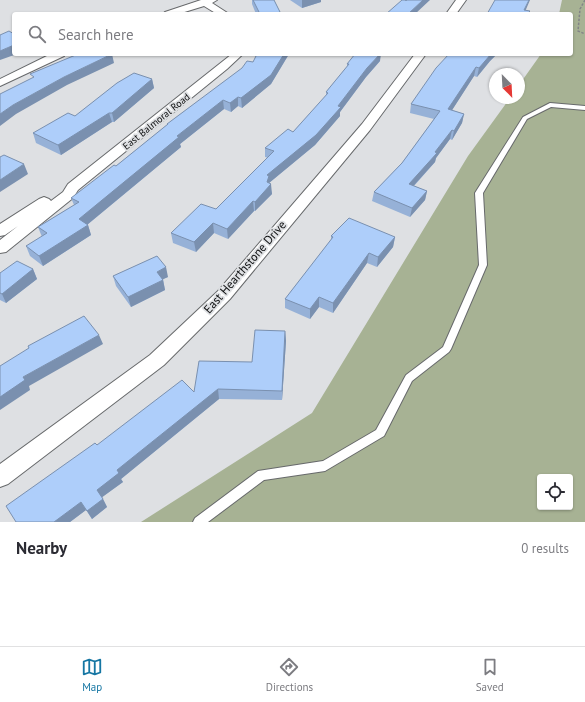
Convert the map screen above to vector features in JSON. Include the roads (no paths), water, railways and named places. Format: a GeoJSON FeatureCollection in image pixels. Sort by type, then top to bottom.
{"type":"FeatureCollection","features":[{"type":"Feature","properties":{"kind":"street"},"geometry":{"type":"LineString","coordinates":[[452,12],[461,0]]}},
{"type":"Feature","properties":{"kind":"street"},"geometry":{"type":"LineString","coordinates":[[174,12],[208,1],[222,12]]}},
{"type":"Feature","properties":{"kind":"street"},"geometry":{"type":"LineString","coordinates":[[0,83],[56,56]]}},
{"type":"Feature","properties":{"kind":"street","name":"East Balmoral Road"},"geometry":{"type":"LineString","coordinates":[[0,248],[68,195],[73,187],[236,56]]}},
{"type":"Feature","properties":{"kind":"street","name":"East Hearthstone Drive"},"geometry":{"type":"LineString","coordinates":[[0,477],[157,360],[224,295],[366,126],[418,56]]}},
{"type":"Feature","properties":{"kind":"street","name":"East Balmoral Road"},"geometry":{"type":"LineString","coordinates":[[0,231],[60,191],[73,187]]}},
{"type":"Feature","properties":{"kind":"lane"},"geometry":{"type":"LineString","coordinates":[[199,522],[262,475],[326,466],[380,433],[409,378],[446,349],[483,266],[479,193],[525,118],[550,105],[585,108]]}}]}
